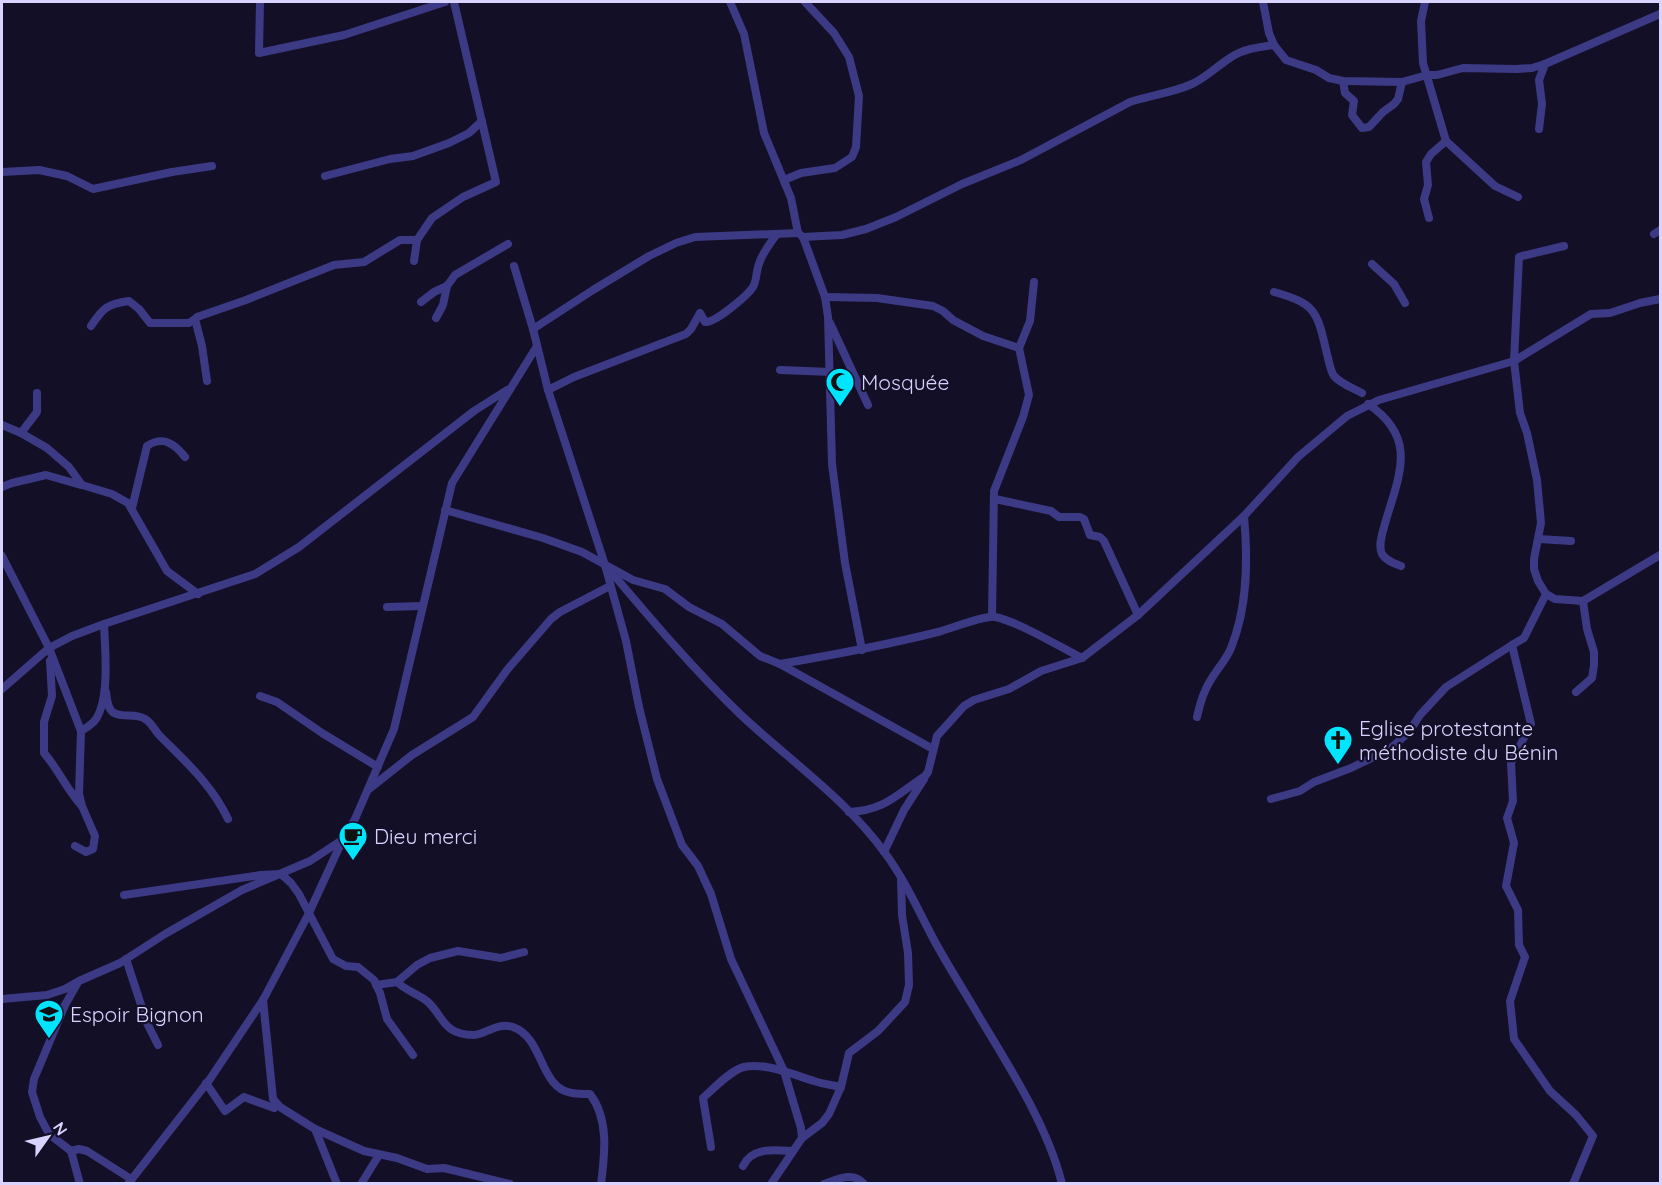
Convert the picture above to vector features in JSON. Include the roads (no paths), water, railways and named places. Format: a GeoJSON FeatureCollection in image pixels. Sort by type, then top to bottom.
{"type":"FeatureCollection","features":[{"type":"Feature","properties":{"kind":"street"},"geometry":{"type":"LineString","coordinates":[[260,2],[259,53],[344,35],[445,2]]}},
{"type":"Feature","properties":{"kind":"street"},"geometry":{"type":"LineString","coordinates":[[414,261],[417,240],[435,215],[463,197],[496,182],[454,2]]}},
{"type":"Feature","properties":{"kind":"street"},"geometry":{"type":"LineString","coordinates":[[730,2],[744,34],[764,133],[790,198]]}},
{"type":"Feature","properties":{"kind":"street"},"geometry":{"type":"LineString","coordinates":[[805,2],[838,38],[849,57],[859,96],[856,147],[852,157],[835,168],[801,173],[784,180],[801,235],[825,297],[831,372],[832,464],[845,562],[862,650]]}},
{"type":"Feature","properties":{"kind":"street"},"geometry":{"type":"LineString","coordinates":[[1263,2],[1269,33],[1274,45],[1286,60],[1316,70],[1329,78],[1343,81],[1402,82],[1463,68],[1532,68],[1660,14]]}},
{"type":"Feature","properties":{"kind":"street"},"geometry":{"type":"LineString","coordinates":[[1425,2],[1421,21],[1423,63],[1446,141],[1495,186],[1518,197]]}},
{"type":"Feature","properties":{"kind":"street"},"geometry":{"type":"LineString","coordinates":[[533,329],[548,318],[558,315],[593,290],[676,243],[695,237],[842,235],[873,227],[926,204],[962,184],[1021,160],[1130,102],[1191,85],[1210,75],[1228,58],[1243,51],[1274,45]]}},
{"type":"Feature","properties":{"kind":"street"},"geometry":{"type":"LineString","coordinates":[[1539,129],[1542,104],[1539,80],[1545,64]]}},
{"type":"Feature","properties":{"kind":"street"},"geometry":{"type":"LineString","coordinates":[[1343,81],[1345,93],[1354,101],[1352,115],[1362,128],[1370,127],[1383,112],[1394,104],[1398,99],[1402,82]]}},
{"type":"Feature","properties":{"kind":"street"},"geometry":{"type":"LineString","coordinates":[[325,176],[390,159],[413,156],[469,133],[482,121]]}},
{"type":"Feature","properties":{"kind":"street"},"geometry":{"type":"LineString","coordinates":[[1429,218],[1425,199],[1428,185],[1426,162],[1431,154],[1446,141]]}},
{"type":"Feature","properties":{"kind":"street"},"geometry":{"type":"LineString","coordinates":[[2,172],[39,170],[67,176],[93,189],[212,166]]}},
{"type":"Feature","properties":{"kind":"street"},"geometry":{"type":"LineString","coordinates":[[548,390],[584,373],[686,334],[700,313],[705,322],[716,319],[733,307],[755,285],[760,258],[776,235]]}},
{"type":"Feature","properties":{"kind":"street"},"geometry":{"type":"LineString","coordinates":[[91,326],[101,311],[112,303],[129,301],[150,323],[189,323],[334,265],[364,262],[400,240],[417,240]]}},
{"type":"Feature","properties":{"kind":"street"},"geometry":{"type":"LineString","coordinates":[[436,318],[443,305],[447,286],[455,275],[508,244]]}},
{"type":"Feature","properties":{"kind":"street"},"geometry":{"type":"LineString","coordinates":[[1564,246],[1519,257],[1514,361],[1520,413],[1527,433],[1537,480],[1540,523],[1534,569],[1546,594],[1555,599],[1583,602],[1660,555]]}},
{"type":"Feature","properties":{"kind":"street"},"geometry":{"type":"LineString","coordinates":[[1372,264],[1395,284],[1405,303]]}},
{"type":"Feature","properties":{"kind":"street"},"geometry":{"type":"LineString","coordinates":[[513,266],[533,329],[548,390],[605,565],[626,641],[657,779],[682,845],[698,866],[711,894],[731,959],[784,1071],[801,1128],[801,1138]]}},
{"type":"Feature","properties":{"kind":"street"},"geometry":{"type":"LineString","coordinates":[[992,616],[994,499],[997,481],[1023,417],[1029,395],[1019,348],[1030,321],[1034,282]]}},
{"type":"Feature","properties":{"kind":"street"},"geometry":{"type":"LineString","coordinates":[[421,302],[447,286]]}},
{"type":"Feature","properties":{"kind":"street"},"geometry":{"type":"LineString","coordinates":[[1274,292],[1303,302],[1311,308],[1317,318],[1333,374],[1341,382],[1362,393]]}},
{"type":"Feature","properties":{"kind":"street"},"geometry":{"type":"LineString","coordinates":[[825,297],[877,298],[933,306],[983,336],[1019,348]]}},
{"type":"Feature","properties":{"kind":"street"},"geometry":{"type":"LineString","coordinates":[[884,852],[904,810],[928,772],[937,736],[964,706],[974,700],[1009,689],[1041,671],[1082,658],[1138,615],[1244,516],[1298,457],[1347,416],[1368,404],[1514,361],[1592,314],[1610,313],[1660,299]]}},
{"type":"Feature","properties":{"kind":"street"},"geometry":{"type":"LineString","coordinates":[[828,317],[868,405]]}},
{"type":"Feature","properties":{"kind":"street"},"geometry":{"type":"LineString","coordinates":[[195,319],[207,381]]}},
{"type":"Feature","properties":{"kind":"street"},"geometry":{"type":"LineString","coordinates":[[71,1151],[79,1149],[87,1151],[130,1181],[206,1083],[263,1000],[308,915],[343,839],[369,790],[394,729],[452,483],[508,389],[537,346]]}},
{"type":"Feature","properties":{"kind":"street"},"geometry":{"type":"LineString","coordinates":[[780,370],[831,372]]}},
{"type":"Feature","properties":{"kind":"street"},"geometry":{"type":"LineString","coordinates":[[2,689],[49,648],[72,636],[255,574],[299,547],[474,411],[508,389]]}},
{"type":"Feature","properties":{"kind":"street"},"geometry":{"type":"LineString","coordinates":[[21,433],[37,412],[37,393]]}},
{"type":"Feature","properties":{"kind":"street"},"geometry":{"type":"LineString","coordinates":[[1368,404],[1394,427],[1400,441],[1402,459],[1380,550],[1388,561],[1401,566]]}},
{"type":"Feature","properties":{"kind":"street"},"geometry":{"type":"LineString","coordinates":[[2,425],[47,448],[69,467],[82,485]]}},
{"type":"Feature","properties":{"kind":"street"},"geometry":{"type":"LineString","coordinates":[[132,508],[147,446],[153,442],[166,441],[174,444],[185,458]]}},
{"type":"Feature","properties":{"kind":"street"},"geometry":{"type":"LineString","coordinates":[[2,487],[46,475],[112,494],[128,503],[132,508],[167,571],[198,594]]}},
{"type":"Feature","properties":{"kind":"street"},"geometry":{"type":"LineString","coordinates":[[994,499],[1051,511],[1059,517],[1084,519],[1090,535],[1100,537],[1104,541],[1138,615]]}},
{"type":"Feature","properties":{"kind":"street"},"geometry":{"type":"LineString","coordinates":[[445,510],[543,538],[582,552],[633,579],[665,589],[689,607],[722,624],[760,656],[780,664],[933,749]]}},
{"type":"Feature","properties":{"kind":"street"},"geometry":{"type":"LineString","coordinates":[[1197,717],[1205,690],[1230,650],[1237,633],[1246,585],[1248,553],[1244,516]]}},
{"type":"Feature","properties":{"kind":"street"},"geometry":{"type":"LineString","coordinates":[[1539,538],[1571,541]]}},
{"type":"Feature","properties":{"kind":"street"},"geometry":{"type":"LineString","coordinates":[[2,556],[49,648],[81,731],[80,794],[82,806]]}},
{"type":"Feature","properties":{"kind":"street"},"geometry":{"type":"LineString","coordinates":[[605,565],[671,642],[741,715],[849,812],[884,852],[901,877],[934,940],[995,1042],[1044,1133],[1058,1166],[1062,1184]]}},
{"type":"Feature","properties":{"kind":"street"},"geometry":{"type":"LineString","coordinates":[[2,570],[19,590]]}},
{"type":"Feature","properties":{"kind":"street"},"geometry":{"type":"LineString","coordinates":[[369,790],[411,755],[473,717],[507,670],[560,612],[610,585]]}},
{"type":"Feature","properties":{"kind":"street"},"geometry":{"type":"LineString","coordinates":[[1271,799],[1300,791],[1314,782],[1351,768],[1390,749],[1409,732],[1420,715],[1446,687],[1524,638],[1546,594]]}},
{"type":"Feature","properties":{"kind":"street"},"geometry":{"type":"LineString","coordinates":[[1576,692],[1592,678],[1594,665],[1594,652],[1587,629],[1583,602]]}},
{"type":"Feature","properties":{"kind":"street"},"geometry":{"type":"LineString","coordinates":[[387,607],[422,606]]}},
{"type":"Feature","properties":{"kind":"street"},"geometry":{"type":"LineString","coordinates":[[780,664],[862,650],[992,616],[1016,625],[1082,658]]}},
{"type":"Feature","properties":{"kind":"street"},"geometry":{"type":"LineString","coordinates":[[81,731],[95,720],[103,697],[104,624]]}},
{"type":"Feature","properties":{"kind":"street"},"geometry":{"type":"LineString","coordinates":[[1512,645],[1531,724],[1511,763],[1513,801],[1508,818],[1514,843],[1506,886],[1518,910],[1519,945],[1525,957],[1510,1001],[1514,1040],[1550,1091],[1576,1115],[1593,1136],[1573,1184]]}},
{"type":"Feature","properties":{"kind":"street"},"geometry":{"type":"LineString","coordinates":[[49,648],[52,696],[44,722],[44,753],[82,806],[91,823],[96,842],[93,849],[86,852],[75,846]]}},
{"type":"Feature","properties":{"kind":"street"},"geometry":{"type":"LineString","coordinates":[[104,686],[110,710],[115,714],[147,719],[160,736],[208,785],[228,819]]}},
{"type":"Feature","properties":{"kind":"street"},"geometry":{"type":"LineString","coordinates":[[260,696],[277,702],[378,767]]}},
{"type":"Feature","properties":{"kind":"street"},"geometry":{"type":"LineString","coordinates":[[849,812],[867,811],[885,804],[925,776]]}},
{"type":"Feature","properties":{"kind":"street"},"geometry":{"type":"LineString","coordinates":[[2,999],[47,995],[108,969],[242,890],[327,851],[343,839]]}},
{"type":"Feature","properties":{"kind":"street"},"geometry":{"type":"LineString","coordinates":[[124,895],[280,874],[294,887],[333,959],[346,966],[358,967],[367,972],[376,985],[387,1019],[413,1055]]}},
{"type":"Feature","properties":{"kind":"street"},"geometry":{"type":"LineString","coordinates":[[771,1184],[801,1138],[822,1123],[829,1114],[841,1087],[849,1053],[878,1030],[905,1002],[908,991],[908,953],[902,915],[901,877]]}},
{"type":"Feature","properties":{"kind":"street"},"geometry":{"type":"LineString","coordinates":[[228,880],[242,890]]}},
{"type":"Feature","properties":{"kind":"street"},"geometry":{"type":"LineString","coordinates":[[376,985],[397,982],[417,965],[430,958],[458,951],[501,958],[524,952]]}},
{"type":"Feature","properties":{"kind":"street"},"geometry":{"type":"LineString","coordinates":[[126,959],[143,1013],[158,1045]]}},
{"type":"Feature","properties":{"kind":"street"},"geometry":{"type":"LineString","coordinates":[[79,981],[65,1005],[34,1079],[32,1092],[40,1117],[49,1134],[71,1151],[80,1184]]}},
{"type":"Feature","properties":{"kind":"street"},"geometry":{"type":"LineString","coordinates":[[397,982],[428,1002],[445,1026],[457,1031],[475,1035],[492,1027],[513,1027],[528,1038],[554,1085],[570,1093],[590,1094],[603,1116],[601,1184]]}},
{"type":"Feature","properties":{"kind":"street"},"geometry":{"type":"LineString","coordinates":[[263,1000],[273,1099],[280,1107],[315,1129],[364,1151],[427,1168],[444,1168],[510,1184]]}},
{"type":"Feature","properties":{"kind":"street"},"geometry":{"type":"LineString","coordinates":[[711,1147],[703,1098],[733,1072],[745,1067],[756,1066],[784,1071],[812,1081],[841,1087]]}},
{"type":"Feature","properties":{"kind":"street"},"geometry":{"type":"LineString","coordinates":[[206,1083],[225,1111],[244,1097],[274,1108]]}},
{"type":"Feature","properties":{"kind":"street"},"geometry":{"type":"LineString","coordinates":[[315,1129],[337,1184]]}},
{"type":"Feature","properties":{"kind":"street"},"geometry":{"type":"LineString","coordinates":[[743,1166],[749,1157],[762,1151],[792,1151]]}},
{"type":"Feature","properties":{"kind":"street"},"geometry":{"type":"LineString","coordinates":[[361,1184],[380,1155]]}},
{"type":"Feature","properties":{"kind":"street"},"geometry":{"type":"LineString","coordinates":[[824,1184],[848,1176],[856,1177],[864,1184]]}},
{"type":"Feature","properties":{"kind":"place","name":"Mosquée"},"geometry":{"type":"Point","coordinates":[840,408]}},
{"type":"Feature","properties":{"kind":"place","name":"Eglise protestante méthodiste du Bénin"},"geometry":{"type":"Point","coordinates":[1338,766]}},
{"type":"Feature","properties":{"kind":"place","name":"Dieu merci"},"geometry":{"type":"Point","coordinates":[353,862]}},
{"type":"Feature","properties":{"kind":"place","name":"Espoir Bignon"},"geometry":{"type":"Point","coordinates":[49,1040]}}]}
